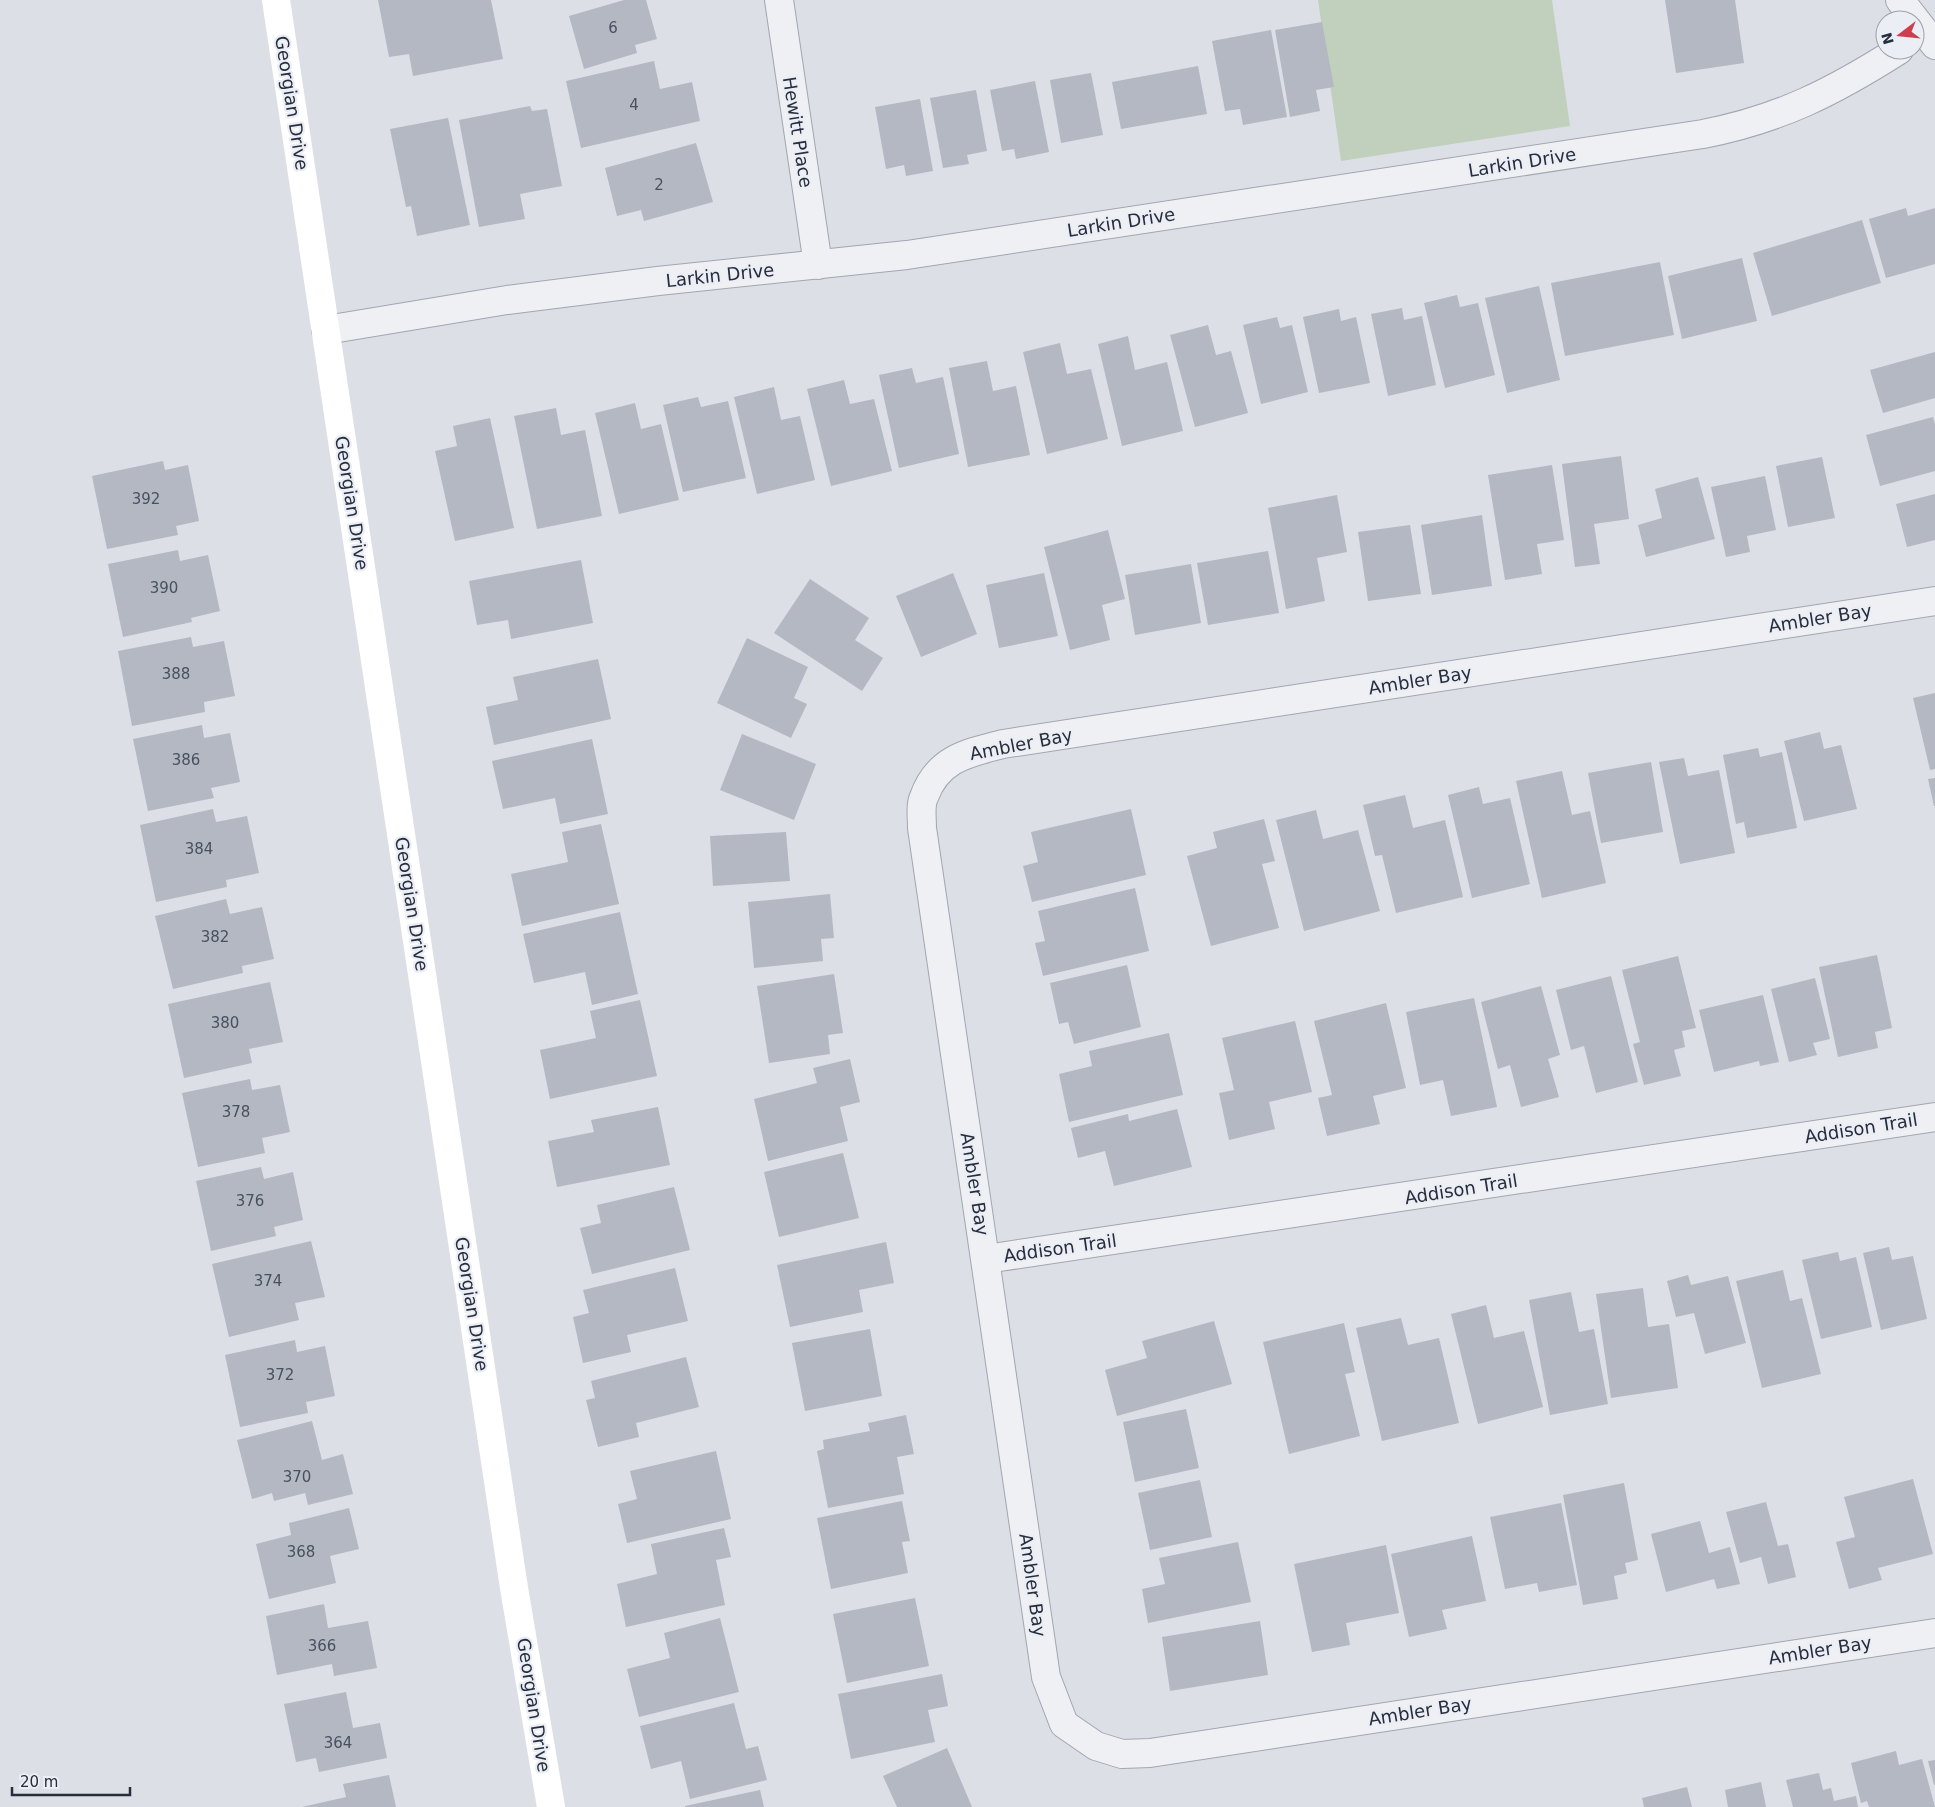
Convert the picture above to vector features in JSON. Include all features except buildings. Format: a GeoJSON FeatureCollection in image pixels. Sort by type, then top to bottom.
{"type":"FeatureCollection","features":[{"type":"Feature","properties":{"kind":"main road","name":"Georgian Drive"},"geometry":{"type":"LineString","coordinates":[[276,0],[510,1559],[551,1807]]}},
{"type":"Feature","properties":{"kind":"street","name":"Hewitt Place"},"geometry":{"type":"LineString","coordinates":[[779,0],[818,265]]}},
{"type":"Feature","properties":{"kind":"street"},"geometry":{"type":"LineString","coordinates":[[1900,0],[1927,35]]}},
{"type":"Feature","properties":{"kind":"street","name":"Larkin Drive"},"geometry":{"type":"LineString","coordinates":[[326,330],[507,300],[658,281],[907,255],[1703,134],[1766,119],[1812,101],[1881,60]]}},
{"type":"Feature","properties":{"kind":"street","name":"Ambler Bay"},"geometry":{"type":"LineString","coordinates":[[1935,601],[1003,744],[963,754],[937,772],[923,798],[922,828],[1046,1677],[1064,1724],[1096,1746],[1122,1754],[1150,1753],[1935,1633]]}},
{"type":"Feature","properties":{"kind":"street","name":"Addison Trail"},"geometry":{"type":"LineString","coordinates":[[986,1259],[1935,1117]]}},
{"type":"Feature","properties":{"kind":"green space"},"geometry":{"type":"Polygon","coordinates":[[[1318,0],[1552,0],[1570,126],[1341,161],[1318,0]]]}}]}
